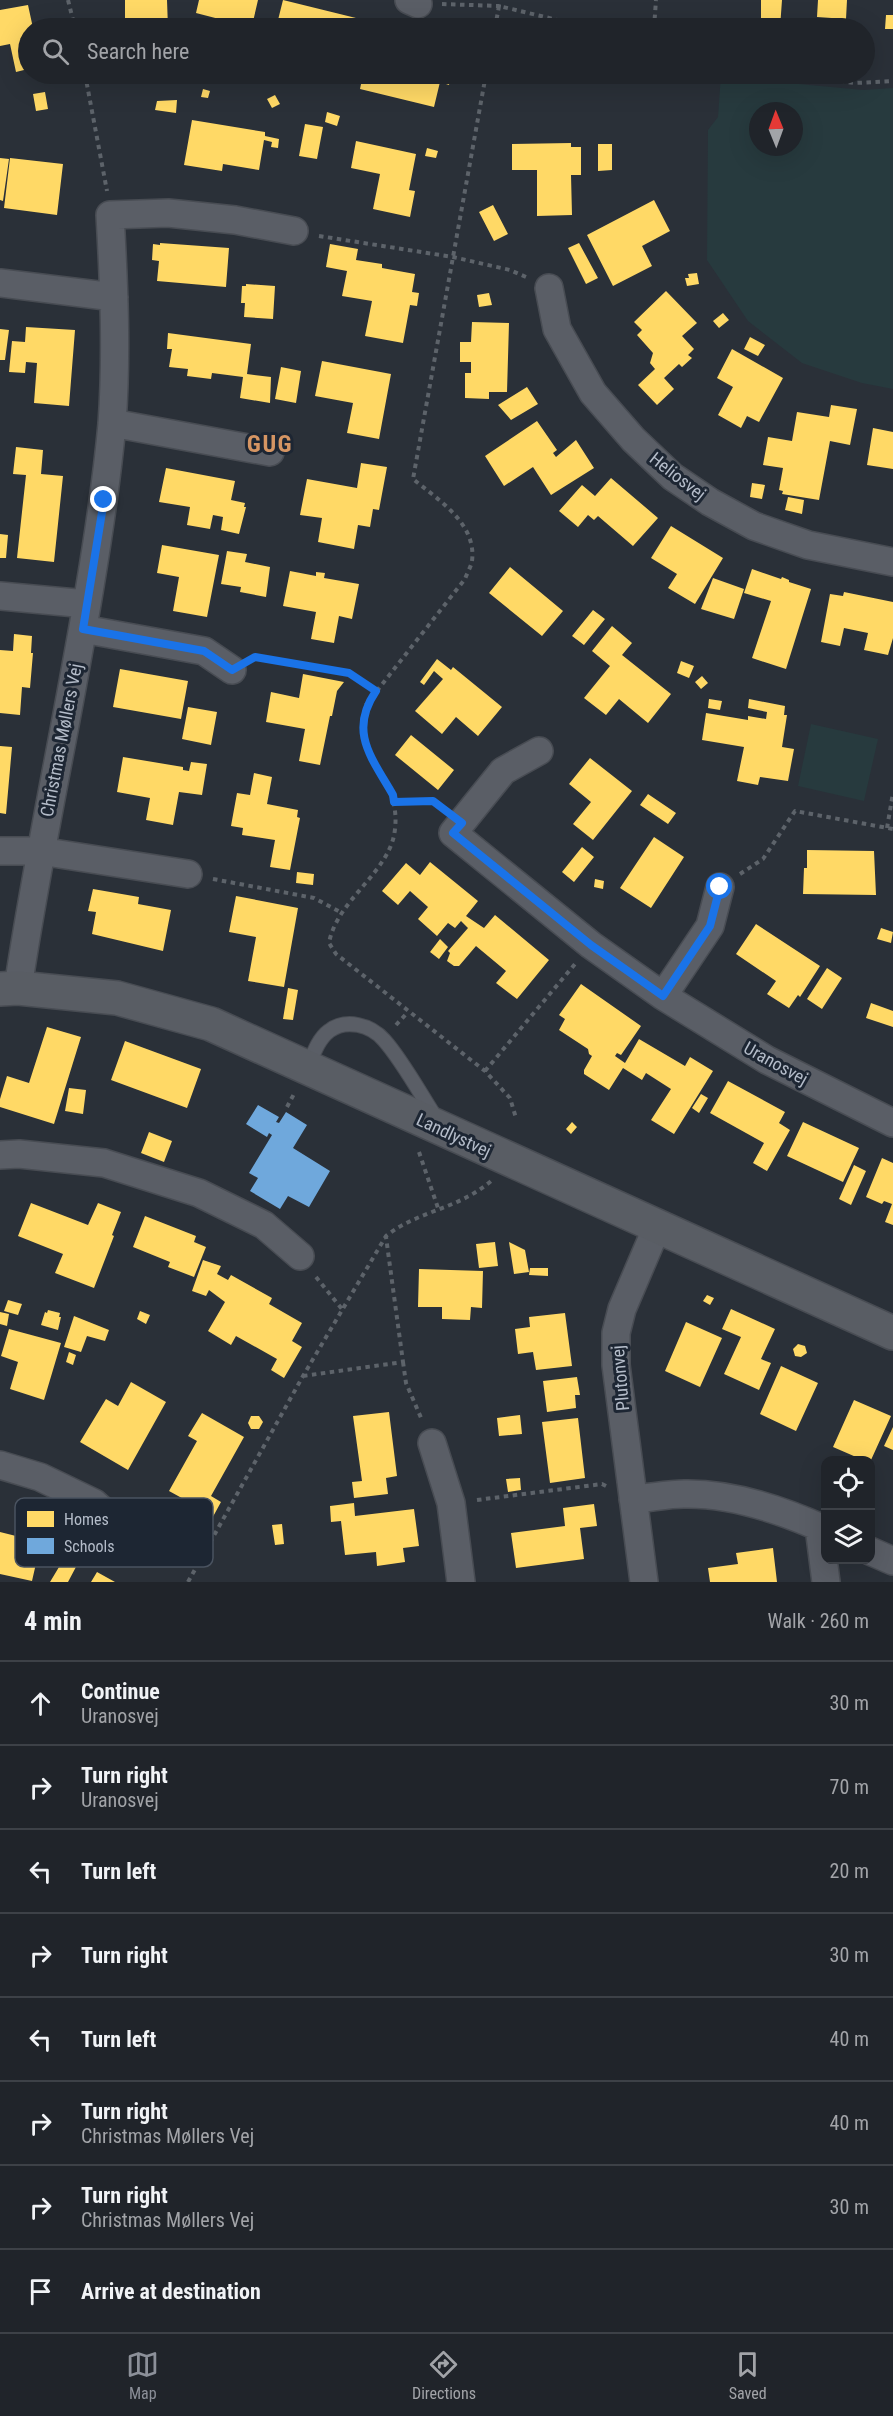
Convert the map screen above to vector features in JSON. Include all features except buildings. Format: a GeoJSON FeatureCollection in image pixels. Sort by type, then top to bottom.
{"type":"FeatureCollection","features":[{"type":"Feature","properties":{"kind":"street"},"geometry":{"type":"LineString","coordinates":[[110,215],[168,213],[235,220],[294,231]]}},
{"type":"Feature","properties":{"kind":"street","name":"Christmas Møllers Vej"},"geometry":{"type":"LineString","coordinates":[[9,988],[40,851],[85,616],[104,500],[112,423],[114,297],[110,215]]}},
{"type":"Feature","properties":{"kind":"street"},"geometry":{"type":"LineString","coordinates":[[0,283],[114,297]]}},
{"type":"Feature","properties":{"kind":"street","name":"Heliosvej"},"geometry":{"type":"LineString","coordinates":[[549,288],[556,329],[593,393],[633,439],[673,477],[710,502],[754,526],[808,545],[893,562]]}},
{"type":"Feature","properties":{"kind":"street"},"geometry":{"type":"LineString","coordinates":[[112,423],[270,452]]}},
{"type":"Feature","properties":{"kind":"street"},"geometry":{"type":"LineString","coordinates":[[0,596],[85,616],[204,651],[232,670]]}},
{"type":"Feature","properties":{"kind":"street"},"geometry":{"type":"LineString","coordinates":[[462,823],[504,771],[539,751]]}},
{"type":"Feature","properties":{"kind":"street","name":"Uranosvej"},"geometry":{"type":"LineString","coordinates":[[462,823],[453,833],[591,945],[663,996],[767,1060],[893,1123]]}},
{"type":"Feature","properties":{"kind":"street"},"geometry":{"type":"LineString","coordinates":[[0,851],[40,851],[188,874]]}},
{"type":"Feature","properties":{"kind":"street"},"geometry":{"type":"LineString","coordinates":[[663,996],[710,926],[720,887]]}},
{"type":"Feature","properties":{"kind":"street","name":"Landlystvej"},"geometry":{"type":"LineString","coordinates":[[9,988],[127,1001],[211,1024],[893,1334]]}},
{"type":"Feature","properties":{"kind":"street"},"geometry":{"type":"LineString","coordinates":[[0,1155],[19,1154],[104,1163],[199,1193],[264,1225],[300,1256]]}},
{"type":"Feature","properties":{"kind":"street","name":"Plutonvej"},"geometry":{"type":"LineString","coordinates":[[644,1582],[616,1365],[616,1333],[622,1309],[657,1227]]}},
{"type":"Feature","properties":{"kind":"street"},"geometry":{"type":"LineString","coordinates":[[432,1443],[451,1503],[461,1582]]}},
{"type":"Feature","properties":{"kind":"street"},"geometry":{"type":"LineString","coordinates":[[0,1465],[40,1477],[84,1498]]}},
{"type":"Feature","properties":{"kind":"street"},"geometry":{"type":"LineString","coordinates":[[633,1499],[684,1494],[727,1497],[780,1511],[821,1529]]}},
{"type":"Feature","properties":{"kind":"street"},"geometry":{"type":"LineString","coordinates":[[875,1553],[893,1561]]}},
{"type":"Feature","properties":{"kind":"street"},"geometry":{"type":"LineString","coordinates":[[825,1564],[826,1582]]}},
{"type":"Feature","properties":{"kind":"lane"},"geometry":{"type":"LineString","coordinates":[[308,1067],[320,1041],[328,1032],[338,1026],[354,1024],[367,1028],[383,1039],[446,1132]]}},
{"type":"Feature","properties":{"kind":"path"},"geometry":{"type":"LineString","coordinates":[[68,0],[72,18]]}},
{"type":"Feature","properties":{"kind":"path"},"geometry":{"type":"LineString","coordinates":[[497,18],[499,0]]}},
{"type":"Feature","properties":{"kind":"path"},"geometry":{"type":"LineString","coordinates":[[655,18],[656,0]]}},
{"type":"Feature","properties":{"kind":"path"},"geometry":{"type":"LineString","coordinates":[[413,2],[499,6],[549,18]]}},
{"type":"Feature","properties":{"kind":"path"},"geometry":{"type":"LineString","coordinates":[[875,82],[893,81]]}},
{"type":"Feature","properties":{"kind":"path"},"geometry":{"type":"LineString","coordinates":[[87,84],[110,215]]}},
{"type":"Feature","properties":{"kind":"path"},"geometry":{"type":"LineString","coordinates":[[484,84],[413,479],[455,514],[465,528],[471,545],[472,560],[465,579],[365,706],[363,726],[365,745],[393,795],[395,830],[391,849],[342,913],[332,930],[329,943],[336,954],[485,1071],[510,1098],[516,1118]]}},
{"type":"Feature","properties":{"kind":"path"},"geometry":{"type":"LineString","coordinates":[[294,231],[453,257],[510,270],[549,288]]}},
{"type":"Feature","properties":{"kind":"path"},"geometry":{"type":"LineString","coordinates":[[232,670],[255,657],[349,673],[376,691]]}},
{"type":"Feature","properties":{"kind":"path"},"geometry":{"type":"LineString","coordinates":[[887,828],[893,793]]}},
{"type":"Feature","properties":{"kind":"path"},"geometry":{"type":"LineString","coordinates":[[394,802],[433,801],[462,823]]}},
{"type":"Feature","properties":{"kind":"path"},"geometry":{"type":"LineString","coordinates":[[720,887],[763,859],[795,811],[893,829]]}},
{"type":"Feature","properties":{"kind":"path"},"geometry":{"type":"LineString","coordinates":[[188,874],[314,898],[342,913]]}},
{"type":"Feature","properties":{"kind":"path"},"geometry":{"type":"LineString","coordinates":[[485,1071],[591,945]]}},
{"type":"Feature","properties":{"kind":"path"},"geometry":{"type":"LineString","coordinates":[[406,1113],[439,1211]]}},
{"type":"Feature","properties":{"kind":"path"},"geometry":{"type":"LineString","coordinates":[[213,1539],[303,1376],[386,1236],[402,1223],[439,1211],[474,1195],[491,1180]]}},
{"type":"Feature","properties":{"kind":"path"},"geometry":{"type":"LineString","coordinates":[[386,1236],[405,1383],[432,1443]]}},
{"type":"Feature","properties":{"kind":"path"},"geometry":{"type":"LineString","coordinates":[[300,1256],[342,1309]]}},
{"type":"Feature","properties":{"kind":"path"},"geometry":{"type":"LineString","coordinates":[[303,1376],[403,1362]]}},
{"type":"Feature","properties":{"kind":"path"},"geometry":{"type":"LineString","coordinates":[[498,1498],[602,1484]]}},
{"type":"Feature","properties":{"kind":"path"},"geometry":{"type":"LineString","coordinates":[[188,1582],[197,1567]]}},
{"type":"Feature","properties":{"kind":"green space"},"geometry":{"type":"Polygon","coordinates":[[[720,84],[799,84],[863,90],[893,88],[893,389],[862,383],[802,363],[748,321],[707,260],[708,130],[718,117],[720,84]]]}},
{"type":"Feature","properties":{"kind":"green space"},"geometry":{"type":"Polygon","coordinates":[[[811,724],[878,739],[864,801],[798,786],[811,724]]]}},
{"type":"Feature","properties":{"kind":"district","name":"GUG"},"geometry":{"type":"Point","coordinates":[270,444]}},
{"type":"Feature","properties":{"kind":"route"},"geometry":{"type":"LineString","coordinates":[[104,500],[83,629],[204,651],[232,670],[255,657],[349,673],[376,691],[365,706],[363,726],[365,745],[393,795],[394,802],[433,801],[462,823],[453,833],[591,945],[663,996],[710,926],[720,887]]}}]}
